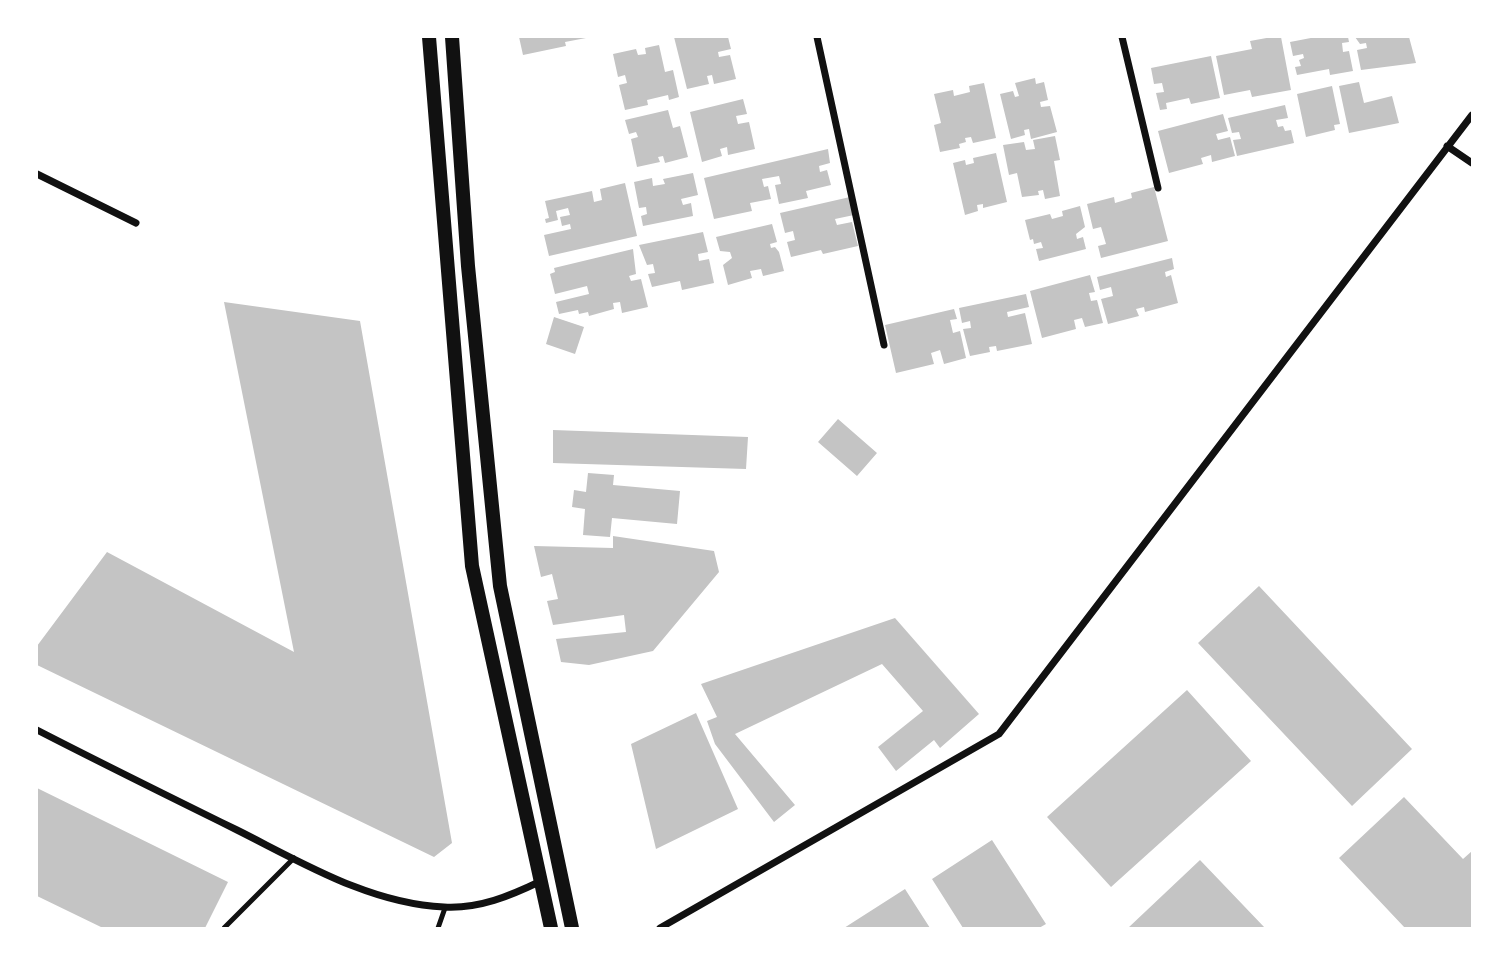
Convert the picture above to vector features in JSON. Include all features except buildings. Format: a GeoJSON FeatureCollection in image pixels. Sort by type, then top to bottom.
{"type":"FeatureCollection","features":[{"type":"Feature","properties":{"kind":"main road"},"geometry":{"type":"LineString","coordinates":[[429,37],[472,566],[551,928]]}},
{"type":"Feature","properties":{"kind":"main road"},"geometry":{"type":"LineString","coordinates":[[452,37],[468,266],[500,586],[572,928]]}},
{"type":"Feature","properties":{"kind":"street"},"geometry":{"type":"LineString","coordinates":[[817,37],[884,345]]}},
{"type":"Feature","properties":{"kind":"street"},"geometry":{"type":"LineString","coordinates":[[1122,37],[1158,188]]}},
{"type":"Feature","properties":{"kind":"street"},"geometry":{"type":"LineString","coordinates":[[660,928],[999,734],[1472,116]]}},
{"type":"Feature","properties":{"kind":"street"},"geometry":{"type":"LineString","coordinates":[[1447,146],[1472,163]]}},
{"type":"Feature","properties":{"kind":"street"},"geometry":{"type":"LineString","coordinates":[[37,174],[136,223]]}},
{"type":"Feature","properties":{"kind":"street"},"geometry":{"type":"LineString","coordinates":[[37,730],[345,883],[405,901],[445,908],[506,898],[541,881]]}},
{"type":"Feature","properties":{"kind":"lane"},"geometry":{"type":"LineString","coordinates":[[224,928],[294,858]]}},
{"type":"Feature","properties":{"kind":"lane"},"geometry":{"type":"LineString","coordinates":[[438,928],[445,908]]}}]}
